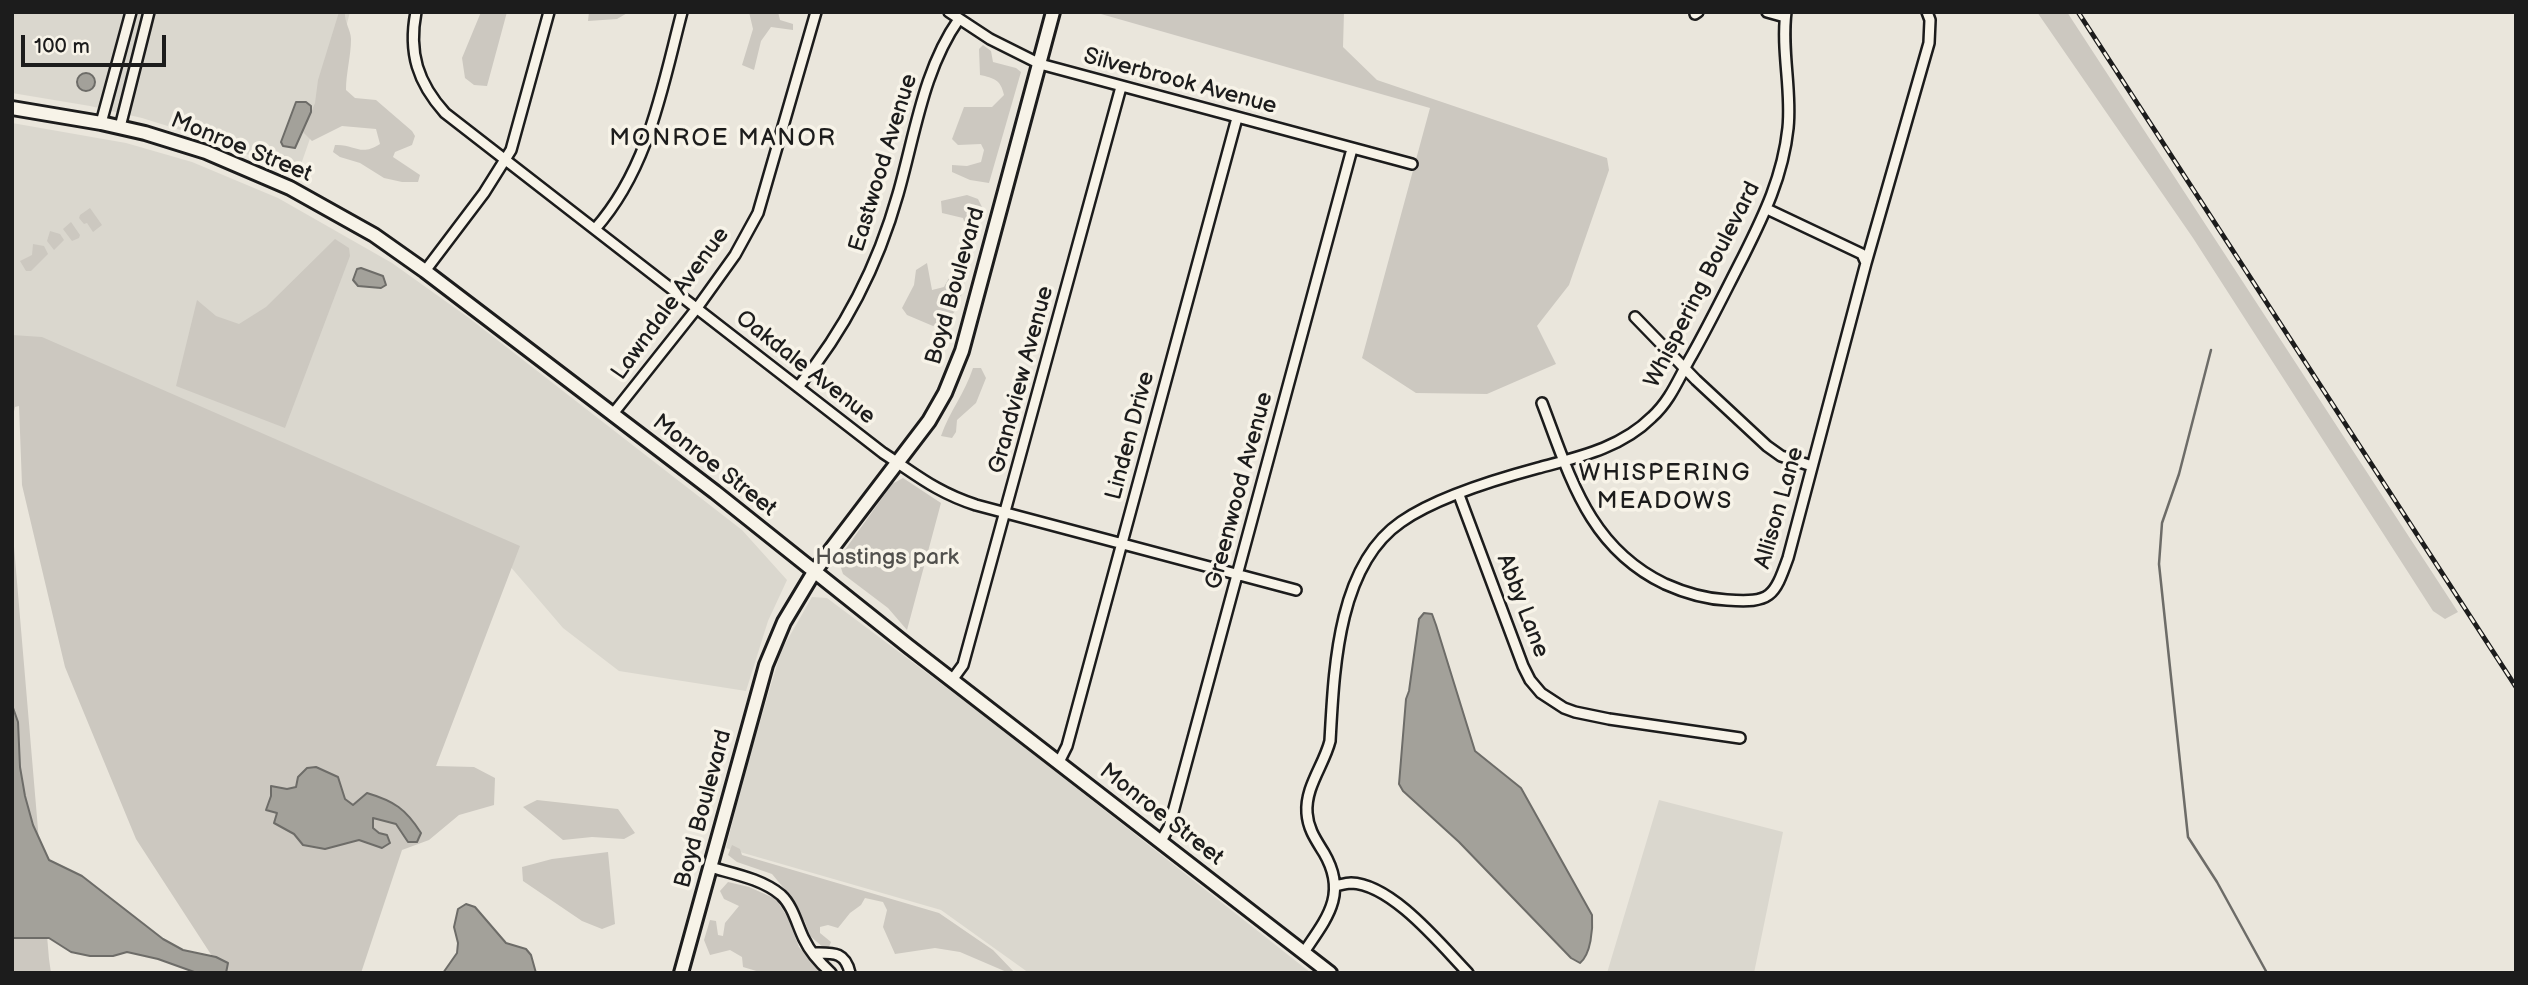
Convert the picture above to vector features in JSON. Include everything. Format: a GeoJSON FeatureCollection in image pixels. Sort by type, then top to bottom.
{"type":"FeatureCollection","features":[{"type":"Feature","properties":{"kind":"main road","name":"Boyd Boulevard"},"geometry":{"type":"LineString","coordinates":[[681,973],[766,665],[784,622],[814,572],[929,421],[945,393],[962,351],[1053,12]]}},
{"type":"Feature","properties":{"kind":"main road","name":"Monroe Street"},"geometry":{"type":"LineString","coordinates":[[12,108],[120,127],[206,152],[290,188],[341,215],[425,271],[715,492],[1330,973]]}},
{"type":"Feature","properties":{"kind":"street"},"geometry":{"type":"LineString","coordinates":[[101,123],[131,12]]}},
{"type":"Feature","properties":{"kind":"street"},"geometry":{"type":"LineString","coordinates":[[120,127],[149,12]]}},
{"type":"Feature","properties":{"kind":"street","name":"Oakdale Avenue"},"geometry":{"type":"LineString","coordinates":[[416,12],[414,44],[418,71],[427,93],[444,113],[926,484],[949,496],[1006,513],[1296,590]]}},
{"type":"Feature","properties":{"kind":"street"},"geometry":{"type":"LineString","coordinates":[[425,271],[506,160],[516,136],[549,12]]}},
{"type":"Feature","properties":{"kind":"street"},"geometry":{"type":"LineString","coordinates":[[595,229],[632,178],[643,152],[682,12]]}},
{"type":"Feature","properties":{"kind":"street","name":"Lawndale Avenue"},"geometry":{"type":"LineString","coordinates":[[612,415],[697,308],[735,255],[758,213],[817,12]]}},
{"type":"Feature","properties":{"kind":"street","name":"Silverbrook Avenue"},"geometry":{"type":"LineString","coordinates":[[949,12],[990,39],[1040,64],[1412,164]]}},
{"type":"Feature","properties":{"kind":"street"},"geometry":{"type":"LineString","coordinates":[[1767,12],[1786,14]]}},
{"type":"Feature","properties":{"kind":"street","name":"Allison Lane"},"geometry":{"type":"LineString","coordinates":[[1542,403],[1564,461],[1590,517],[1602,535],[1637,568],[1687,593],[1713,600],[1764,598],[1778,587],[1929,43],[1930,20],[1927,12]]}},
{"type":"Feature","properties":{"kind":"street","name":"Whispering Boulevard"},"geometry":{"type":"LineString","coordinates":[[1335,886],[1329,863],[1309,824],[1307,800],[1330,741],[1336,649],[1352,590],[1364,566],[1391,530],[1419,510],[1502,478],[1607,447],[1632,434],[1666,402],[1714,315],[1767,209],[1779,178],[1789,126],[1786,14]]}},
{"type":"Feature","properties":{"kind":"street","name":"Eastwood Avenue"},"geometry":{"type":"LineString","coordinates":[[798,387],[836,335],[857,301],[871,271],[898,194],[935,59],[959,19]]}},
{"type":"Feature","properties":{"kind":"street","name":"Grandview Avenue"},"geometry":{"type":"LineString","coordinates":[[952,680],[963,664],[1121,87]]}},
{"type":"Feature","properties":{"kind":"street","name":"Linden Drive"},"geometry":{"type":"LineString","coordinates":[[1059,762],[1068,746],[1237,118]]}},
{"type":"Feature","properties":{"kind":"street","name":"Greenwood Avenue"},"geometry":{"type":"LineString","coordinates":[[1161,841],[1169,827],[1352,149]]}},
{"type":"Feature","properties":{"kind":"street"},"geometry":{"type":"LineString","coordinates":[[1767,209],[1862,254],[1866,263]]}},
{"type":"Feature","properties":{"kind":"street"},"geometry":{"type":"LineString","coordinates":[[1635,317],[1767,446],[1782,457],[1812,466]]}},
{"type":"Feature","properties":{"kind":"street","name":"Abby Lane"},"geometry":{"type":"LineString","coordinates":[[1459,495],[1522,666],[1541,693],[1564,708],[1589,716],[1740,738]]}},
{"type":"Feature","properties":{"kind":"street"},"geometry":{"type":"LineString","coordinates":[[710,867],[755,880],[782,896],[813,953],[831,973]]}},
{"type":"Feature","properties":{"kind":"street"},"geometry":{"type":"LineString","coordinates":[[1304,952],[1321,928],[1333,902],[1335,886],[1352,883],[1382,892],[1415,919],[1468,973]]}},
{"type":"Feature","properties":{"kind":"street"},"geometry":{"type":"LineString","coordinates":[[813,953],[839,955],[847,960],[850,973]]}},
{"type":"Feature","properties":{"kind":"shaded area"},"geometry":{"type":"Polygon","coordinates":[[[12,12],[350,12],[338,58],[297,176],[219,142],[142,118],[12,93],[12,12]]]}},
{"type":"Feature","properties":{"kind":"shaded area"},"geometry":{"type":"Polygon","coordinates":[[[86,73],[92,76],[95,82],[92,88],[86,91],[80,88],[77,82],[80,76],[86,73]]]}},
{"type":"Feature","properties":{"kind":"shaded area"},"geometry":{"type":"Polygon","coordinates":[[[296,102],[306,102],[311,106],[311,112],[295,148],[283,146],[281,142],[296,102]]]}},
{"type":"Feature","properties":{"kind":"shaded area"},"geometry":{"type":"Polygon","coordinates":[[[12,123],[126,143],[192,162],[278,198],[392,263],[469,318],[742,530],[787,580],[768,621],[746,691],[619,671],[563,628],[491,544],[12,337],[12,123]]]}},
{"type":"Feature","properties":{"kind":"shaded area"},"geometry":{"type":"Polygon","coordinates":[[[357,269],[383,276],[386,285],[381,288],[358,286],[353,280],[357,269]]]}},
{"type":"Feature","properties":{"kind":"shaded area"},"geometry":{"type":"Polygon","coordinates":[[[812,597],[827,598],[999,727],[1311,973],[1029,973],[941,910],[726,848],[743,779],[781,651],[812,597]]]}},
{"type":"Feature","properties":{"kind":"shaded area"},"geometry":{"type":"Polygon","coordinates":[[[1424,613],[1432,614],[1475,751],[1521,788],[1592,915],[1589,948],[1580,963],[1571,958],[1399,784],[1406,699],[1419,619],[1424,613]]]}},
{"type":"Feature","properties":{"kind":"shaded area"},"geometry":{"type":"Polygon","coordinates":[[[12,705],[18,722],[20,767],[25,796],[33,825],[49,860],[82,876],[163,939],[183,950],[216,957],[228,963],[226,973],[197,973],[158,959],[127,952],[113,956],[90,956],[71,952],[49,938],[12,938],[12,705]]]}},
{"type":"Feature","properties":{"kind":"shaded area"},"geometry":{"type":"Polygon","coordinates":[[[316,767],[338,777],[345,799],[353,805],[367,793],[398,807],[421,833],[417,842],[408,842],[396,824],[373,818],[373,828],[387,835],[390,843],[382,848],[359,840],[325,849],[303,845],[294,834],[274,823],[277,813],[266,810],[271,786],[287,789],[296,787],[298,777],[307,768],[316,767]]]}},
{"type":"Feature","properties":{"kind":"shaded area"},"geometry":{"type":"Polygon","coordinates":[[[1659,800],[1783,832],[1754,973],[1607,973],[1659,800]]]}},
{"type":"Feature","properties":{"kind":"shaded area"},"geometry":{"type":"Polygon","coordinates":[[[466,904],[475,907],[506,943],[526,949],[531,955],[536,973],[443,973],[457,953],[458,943],[454,927],[458,909],[466,904]]]}},
{"type":"Feature","properties":{"kind":"green space"},"geometry":{"type":"Polygon","coordinates":[[[339,12],[345,12],[351,36],[346,90],[355,98],[376,100],[412,131],[415,136],[412,145],[395,152],[393,157],[420,175],[418,182],[384,178],[360,163],[333,152],[335,145],[362,150],[373,148],[380,144],[376,129],[342,126],[312,141],[303,132],[315,103],[318,80],[339,12]]]}},
{"type":"Feature","properties":{"kind":"green space"},"geometry":{"type":"Polygon","coordinates":[[[481,12],[507,12],[487,86],[474,85],[465,78],[462,58],[481,12]]]}},
{"type":"Feature","properties":{"kind":"green space"},"geometry":{"type":"Polygon","coordinates":[[[589,12],[629,12],[617,19],[588,21],[589,12]]]}},
{"type":"Feature","properties":{"kind":"green space"},"geometry":{"type":"Polygon","coordinates":[[[749,12],[778,12],[780,20],[793,24],[793,30],[771,27],[761,41],[754,70],[742,65],[753,29],[749,12]]]}},
{"type":"Feature","properties":{"kind":"green space"},"geometry":{"type":"Polygon","coordinates":[[[1094,12],[1344,12],[1343,47],[1377,80],[1607,158],[1609,170],[1569,285],[1537,326],[1556,364],[1487,394],[1416,393],[1362,358],[1430,108],[1094,12]]]}},
{"type":"Feature","properties":{"kind":"green space"},"geometry":{"type":"Polygon","coordinates":[[[2037,12],[2067,12],[2458,612],[2445,619],[2433,611],[2193,238],[2037,12]]]}},
{"type":"Feature","properties":{"kind":"green space"},"geometry":{"type":"Polygon","coordinates":[[[983,45],[991,51],[993,62],[1021,72],[989,183],[970,180],[952,172],[952,165],[967,166],[981,162],[984,150],[981,144],[958,145],[952,139],[964,107],[992,107],[1004,95],[996,80],[980,75],[979,49],[983,45]]]}},
{"type":"Feature","properties":{"kind":"green space"},"geometry":{"type":"Polygon","coordinates":[[[967,195],[978,199],[983,209],[958,308],[947,320],[933,326],[907,315],[902,308],[914,285],[916,270],[927,263],[932,290],[944,287],[954,271],[965,246],[966,228],[963,218],[942,213],[941,201],[967,195]]]}},
{"type":"Feature","properties":{"kind":"green space"},"geometry":{"type":"Polygon","coordinates":[[[90,208],[102,225],[93,232],[87,223],[84,224],[79,218],[90,208]]]}},
{"type":"Feature","properties":{"kind":"green space"},"geometry":{"type":"Polygon","coordinates":[[[71,222],[80,235],[72,241],[63,229],[71,222]]]}},
{"type":"Feature","properties":{"kind":"green space"},"geometry":{"type":"Polygon","coordinates":[[[50,231],[60,234],[64,240],[54,250],[47,241],[50,231]]]}},
{"type":"Feature","properties":{"kind":"green space"},"geometry":{"type":"Polygon","coordinates":[[[335,239],[349,248],[350,256],[285,428],[176,386],[197,300],[216,316],[239,324],[266,307],[335,239]]]}},
{"type":"Feature","properties":{"kind":"green space"},"geometry":{"type":"Polygon","coordinates":[[[33,244],[44,246],[48,254],[31,271],[26,271],[20,261],[32,255],[33,244]]]}},
{"type":"Feature","properties":{"kind":"green space"},"geometry":{"type":"Polygon","coordinates":[[[12,335],[42,337],[520,546],[436,766],[474,767],[495,778],[494,805],[459,815],[429,840],[402,850],[361,973],[223,973],[136,839],[65,667],[22,485],[19,406],[15,407],[12,420],[12,335]]]}},
{"type":"Feature","properties":{"kind":"green space"},"geometry":{"type":"Polygon","coordinates":[[[973,368],[981,368],[986,378],[976,403],[957,420],[956,432],[952,438],[941,436],[966,386],[973,368]]]}},
{"type":"Feature","properties":{"kind":"green space","name":"Hastings park"},"geometry":{"type":"Polygon","coordinates":[[[903,478],[941,503],[907,630],[888,608],[843,574],[840,565],[842,554],[892,484],[903,478]]]}},
{"type":"Feature","properties":{"kind":"green space"},"geometry":{"type":"Polygon","coordinates":[[[12,523],[49,959],[51,973],[12,973],[12,523]]]}},
{"type":"Feature","properties":{"kind":"green space"},"geometry":{"type":"Polygon","coordinates":[[[537,800],[618,809],[635,833],[624,839],[592,837],[563,840],[523,807],[537,800]]]}},
{"type":"Feature","properties":{"kind":"green space"},"geometry":{"type":"Polygon","coordinates":[[[732,845],[740,849],[742,855],[939,913],[993,950],[1015,973],[1009,973],[960,952],[935,948],[895,954],[883,927],[887,910],[883,902],[865,898],[838,928],[828,925],[820,927],[820,933],[831,942],[829,947],[824,948],[810,936],[805,922],[772,874],[737,862],[728,855],[732,845]]]}},
{"type":"Feature","properties":{"kind":"green space"},"geometry":{"type":"Polygon","coordinates":[[[608,852],[615,924],[602,929],[582,921],[523,881],[522,867],[552,859],[608,852]]]}},
{"type":"Feature","properties":{"kind":"green space"},"geometry":{"type":"Polygon","coordinates":[[[728,882],[749,887],[776,899],[788,918],[799,947],[820,973],[763,973],[743,967],[742,957],[730,950],[710,955],[704,940],[710,920],[716,921],[718,935],[723,936],[725,923],[739,906],[724,899],[720,891],[728,882]]]}},
{"type":"Feature","properties":{"kind":"waterway"},"geometry":{"type":"LineString","coordinates":[[2211,350],[2179,474],[2162,523],[2159,564],[2188,837],[2217,882],[2267,973]]}},
{"type":"Feature","properties":{"kind":"railway"},"geometry":{"type":"LineString","coordinates":[[2078,12],[2516,687]]}},
{"type":"Feature","properties":{"kind":"district","name":"MONROE MANOR"},"geometry":{"type":"Point","coordinates":[723,139]}},
{"type":"Feature","properties":{"kind":"district","name":"WHISPERING MEADOWS"},"geometry":{"type":"Point","coordinates":[1665,488]}}]}
